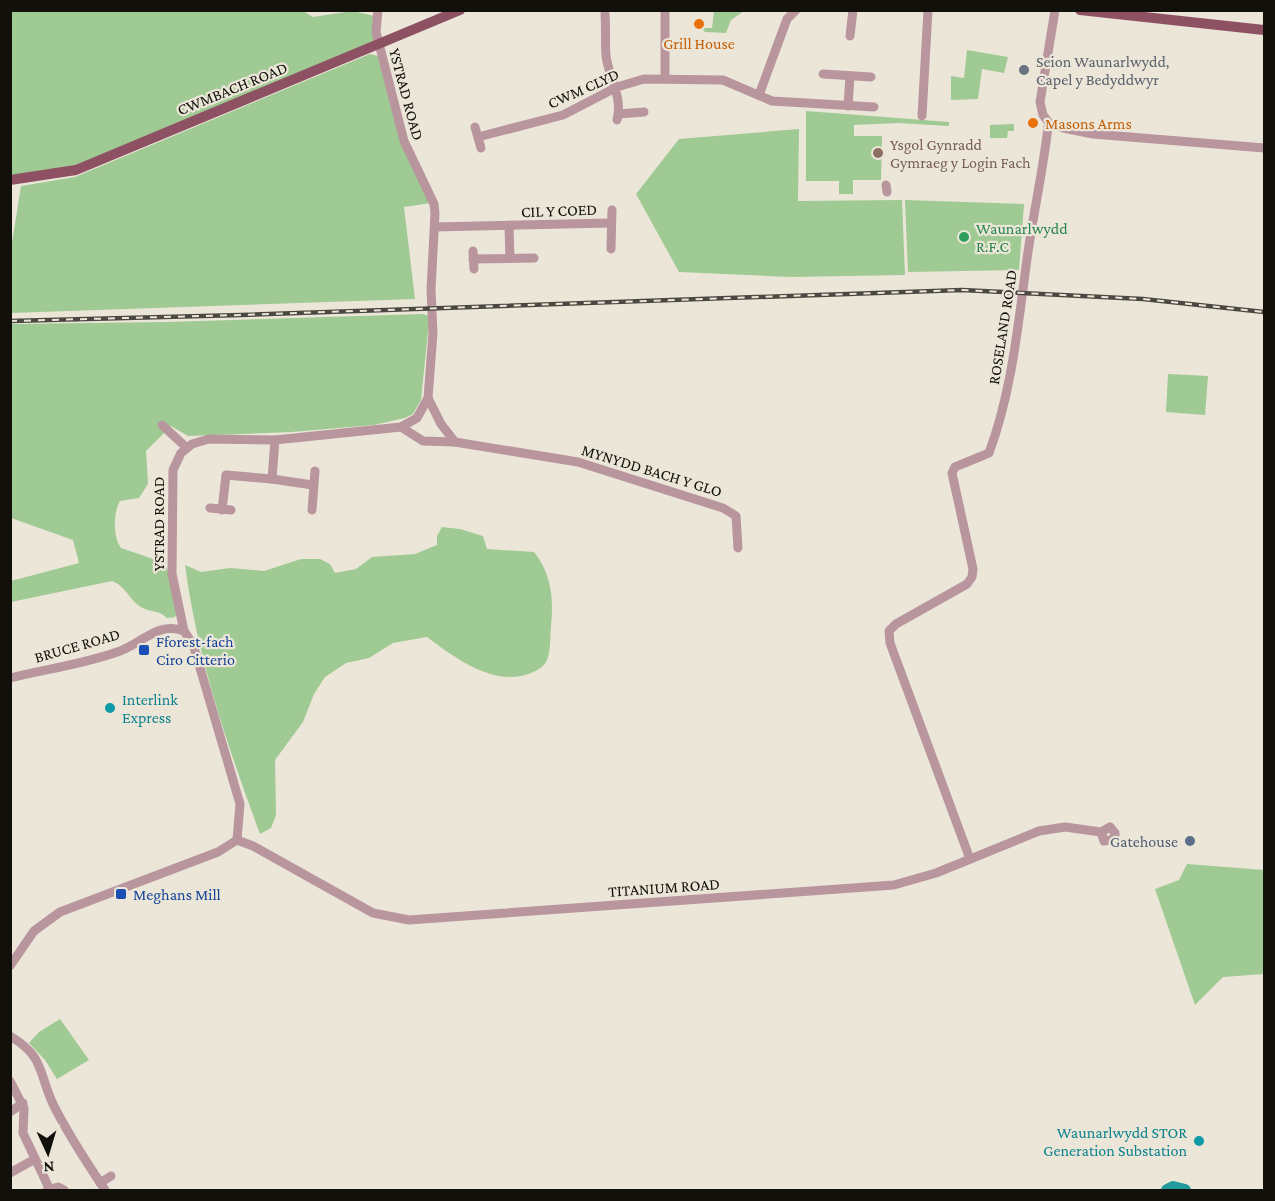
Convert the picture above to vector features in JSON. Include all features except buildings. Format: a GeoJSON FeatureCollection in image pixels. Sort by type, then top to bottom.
{"type":"FeatureCollection","features":[{"type":"Feature","properties":{"kind":"main road","name":"CWMBACH ROAD"},"geometry":{"type":"LineString","coordinates":[[10,180],[76,170],[460,10]]}},
{"type":"Feature","properties":{"kind":"main road"},"geometry":{"type":"LineString","coordinates":[[1080,10],[1264,30]]}},
{"type":"Feature","properties":{"kind":"street","name":"YSTRAD ROAD"},"geometry":{"type":"LineString","coordinates":[[378,10],[375,32],[404,141],[434,204],[435,228],[431,290],[433,333],[428,398]]}},
{"type":"Feature","properties":{"kind":"street"},"geometry":{"type":"LineString","coordinates":[[665,10],[665,78]]}},
{"type":"Feature","properties":{"kind":"street"},"geometry":{"type":"LineString","coordinates":[[759,96],[787,19],[796,10]]}},
{"type":"Feature","properties":{"kind":"street"},"geometry":{"type":"LineString","coordinates":[[850,36],[853,10]]}},
{"type":"Feature","properties":{"kind":"street"},"geometry":{"type":"LineString","coordinates":[[924,110],[928,10]]}},
{"type":"Feature","properties":{"kind":"street"},"geometry":{"type":"LineString","coordinates":[[1055,10],[1040,102],[1042,115],[1050,124],[1093,134],[1264,148]]}},
{"type":"Feature","properties":{"kind":"street"},"geometry":{"type":"LineString","coordinates":[[595,22],[605,18],[608,65],[610,75],[617,87],[618,117],[644,112]]}},
{"type":"Feature","properties":{"kind":"street"},"geometry":{"type":"LineString","coordinates":[[823,74],[871,77]]}},
{"type":"Feature","properties":{"kind":"street"},"geometry":{"type":"LineString","coordinates":[[848,106],[850,76]]}},
{"type":"Feature","properties":{"kind":"street","name":"CWM CLYD"},"geometry":{"type":"LineString","coordinates":[[482,148],[477,132],[563,115],[617,87],[644,79],[723,80],[772,101],[874,107]]}},
{"type":"Feature","properties":{"kind":"street","name":"ROSELAND ROAD"},"geometry":{"type":"LineString","coordinates":[[970,859],[890,644],[889,631],[896,624],[966,584],[972,577],[973,569],[952,473],[955,467],[981,459],[989,453],[997,433],[1011,376],[1050,124]]}},
{"type":"Feature","properties":{"kind":"street","name":"CIL Y COED"},"geometry":{"type":"LineString","coordinates":[[611,249],[612,210]]}},
{"type":"Feature","properties":{"kind":"street","name":"CIL Y COED"},"geometry":{"type":"LineString","coordinates":[[435,228],[610,223]]}},
{"type":"Feature","properties":{"kind":"street","name":"CIL Y COED"},"geometry":{"type":"LineString","coordinates":[[509,227],[510,257]]}},
{"type":"Feature","properties":{"kind":"street"},"geometry":{"type":"LineString","coordinates":[[473,260],[534,258]]}},
{"type":"Feature","properties":{"kind":"street"},"geometry":{"type":"LineString","coordinates":[[162,425],[187,448],[209,439],[275,440],[401,427],[417,418],[428,398]]}},
{"type":"Feature","properties":{"kind":"street"},"geometry":{"type":"LineString","coordinates":[[428,398],[441,424],[455,442]]}},
{"type":"Feature","properties":{"kind":"street","name":"MYNYDD BACH Y GLO"},"geometry":{"type":"LineString","coordinates":[[401,427],[423,441],[455,442],[578,462],[723,508],[736,516],[738,548]]}},
{"type":"Feature","properties":{"kind":"street"},"geometry":{"type":"LineString","coordinates":[[272,479],[275,440]]}},
{"type":"Feature","properties":{"kind":"street","name":"YSTRAD ROAD"},"geometry":{"type":"LineString","coordinates":[[187,448],[173,470],[172,573],[184,631],[193,645],[240,804],[237,840]]}},
{"type":"Feature","properties":{"kind":"street"},"geometry":{"type":"LineString","coordinates":[[312,510],[315,471]]}},
{"type":"Feature","properties":{"kind":"street"},"geometry":{"type":"LineString","coordinates":[[210,508],[227,510],[222,474],[313,485]]}},
{"type":"Feature","properties":{"kind":"street","name":"BRUCE ROAD"},"geometry":{"type":"LineString","coordinates":[[10,678],[119,651],[162,629],[170,627],[184,631]]}},
{"type":"Feature","properties":{"kind":"street","name":"TITANIUM ROAD"},"geometry":{"type":"LineString","coordinates":[[237,840],[253,846],[373,913],[409,920],[894,885],[936,873],[1048,828],[1065,827],[1101,832]]}},
{"type":"Feature","properties":{"kind":"street"},"geometry":{"type":"LineString","coordinates":[[10,966],[28,937],[48,919],[80,902],[218,852],[237,840]]}},
{"type":"Feature","properties":{"kind":"street"},"geometry":{"type":"LineString","coordinates":[[10,1036],[24,1044],[37,1060],[52,1102],[103,1186],[111,1176]]}},
{"type":"Feature","properties":{"kind":"street"},"geometry":{"type":"LineString","coordinates":[[10,1082],[22,1103],[23,1133],[49,1190],[58,1187],[64,1191]]}},
{"type":"Feature","properties":{"kind":"street"},"geometry":{"type":"LineString","coordinates":[[10,1112],[22,1103]]}},
{"type":"Feature","properties":{"kind":"street"},"geometry":{"type":"LineString","coordinates":[[10,1173],[35,1159]]}},
{"type":"Feature","properties":{"kind":"green space"},"geometry":{"type":"Polygon","coordinates":[[[301,10],[313,17],[352,11],[375,16],[375,42],[74,166],[11,177],[10,11],[301,10]]]}},
{"type":"Feature","properties":{"kind":"green space"},"geometry":{"type":"Polygon","coordinates":[[[714,10],[744,11],[731,20],[726,33],[705,32],[702,28],[712,28],[714,10]]]}},
{"type":"Feature","properties":{"kind":"green space"},"geometry":{"type":"Polygon","coordinates":[[[967,50],[1008,57],[1004,73],[982,69],[978,99],[951,100],[951,76],[964,78],[967,50]]]}},
{"type":"Feature","properties":{"kind":"green space"},"geometry":{"type":"Polygon","coordinates":[[[370,54],[378,56],[403,142],[431,203],[404,207],[415,299],[11,313],[11,249],[21,186],[75,177],[370,54]]]}},
{"type":"Feature","properties":{"kind":"green space"},"geometry":{"type":"Polygon","coordinates":[[[806,111],[949,122],[949,126],[898,123],[854,125],[854,136],[882,136],[881,180],[853,180],[853,194],[839,194],[839,181],[806,181],[806,111]]]}},
{"type":"Feature","properties":{"kind":"green space"},"geometry":{"type":"Polygon","coordinates":[[[1014,124],[1014,131],[1008,131],[1007,138],[990,138],[990,125],[1014,124]]]}},
{"type":"Feature","properties":{"kind":"green space"},"geometry":{"type":"Polygon","coordinates":[[[799,129],[798,201],[902,200],[905,275],[791,277],[679,272],[636,194],[679,139],[799,129]]]}},
{"type":"Feature","properties":{"kind":"green space","name":"Waunarlwydd R.F.C"},"geometry":{"type":"Polygon","coordinates":[[[905,200],[1024,204],[1019,270],[908,272],[905,200]]]}},
{"type":"Feature","properties":{"kind":"green space"},"geometry":{"type":"Polygon","coordinates":[[[423,314],[429,316],[429,322],[421,400],[413,414],[405,418],[374,425],[292,432],[188,436],[171,426],[146,451],[148,484],[139,498],[120,501],[116,512],[115,532],[121,548],[162,562],[167,568],[177,612],[175,617],[167,618],[160,613],[141,607],[112,581],[11,602],[11,581],[79,563],[73,540],[11,518],[11,324],[423,314]]]}},
{"type":"Feature","properties":{"kind":"green space"},"geometry":{"type":"Polygon","coordinates":[[[1168,374],[1208,376],[1205,415],[1166,412],[1168,374]]]}},
{"type":"Feature","properties":{"kind":"green space"},"geometry":{"type":"Polygon","coordinates":[[[442,527],[460,529],[483,536],[487,549],[534,552],[544,568],[550,586],[552,616],[549,654],[546,662],[540,669],[531,673],[517,677],[504,677],[490,674],[463,662],[427,637],[393,643],[369,658],[346,663],[325,677],[314,694],[303,722],[275,760],[276,815],[271,828],[260,834],[215,702],[197,634],[185,565],[201,572],[230,568],[264,571],[301,559],[320,559],[330,564],[335,573],[356,569],[372,557],[415,554],[437,545],[437,536],[442,527]]]}},
{"type":"Feature","properties":{"kind":"green space"},"geometry":{"type":"Polygon","coordinates":[[[1187,864],[1264,870],[1264,974],[1223,977],[1195,1005],[1155,889],[1179,880],[1187,864]]]}},
{"type":"Feature","properties":{"kind":"green space"},"geometry":{"type":"Polygon","coordinates":[[[60,1019],[89,1060],[57,1079],[45,1060],[29,1043],[39,1032],[60,1019]]]}},
{"type":"Feature","properties":{"kind":"waterway"},"geometry":{"type":"LineString","coordinates":[[1167,1190],[1173,1187],[1185,1190]]}},
{"type":"Feature","properties":{"kind":"railway"},"geometry":{"type":"LineString","coordinates":[[10,321],[962,290],[1143,299],[1264,312]]}},
{"type":"Feature","properties":{"kind":"place","name":"Grill House"},"geometry":{"type":"Point","coordinates":[699,24]}},
{"type":"Feature","properties":{"kind":"place","name":"Seion Waunarlwydd, Capel y Bedyddwyr"},"geometry":{"type":"Point","coordinates":[1024,70]}},
{"type":"Feature","properties":{"kind":"place","name":"Masons Arms"},"geometry":{"type":"Point","coordinates":[1033,123]}},
{"type":"Feature","properties":{"kind":"place","name":"Ysgol Gynradd Gymraeg y Login Fach"},"geometry":{"type":"Point","coordinates":[878,153]}},
{"type":"Feature","properties":{"kind":"place","name":"Waunarlwydd R.F.C"},"geometry":{"type":"Point","coordinates":[964,237]}},
{"type":"Feature","properties":{"kind":"place","name":"Fforest-fach Ciro Citterio"},"geometry":{"type":"Point","coordinates":[144,650]}},
{"type":"Feature","properties":{"kind":"place","name":"Interlink Express"},"geometry":{"type":"Point","coordinates":[110,708]}},
{"type":"Feature","properties":{"kind":"place","name":"Gatehouse"},"geometry":{"type":"Point","coordinates":[1190,841]}},
{"type":"Feature","properties":{"kind":"place","name":"Meghans Mill"},"geometry":{"type":"Point","coordinates":[121,894]}},
{"type":"Feature","properties":{"kind":"place","name":"Waunarlwydd STOR Generation Substation"},"geometry":{"type":"Point","coordinates":[1199,1141]}}]}
